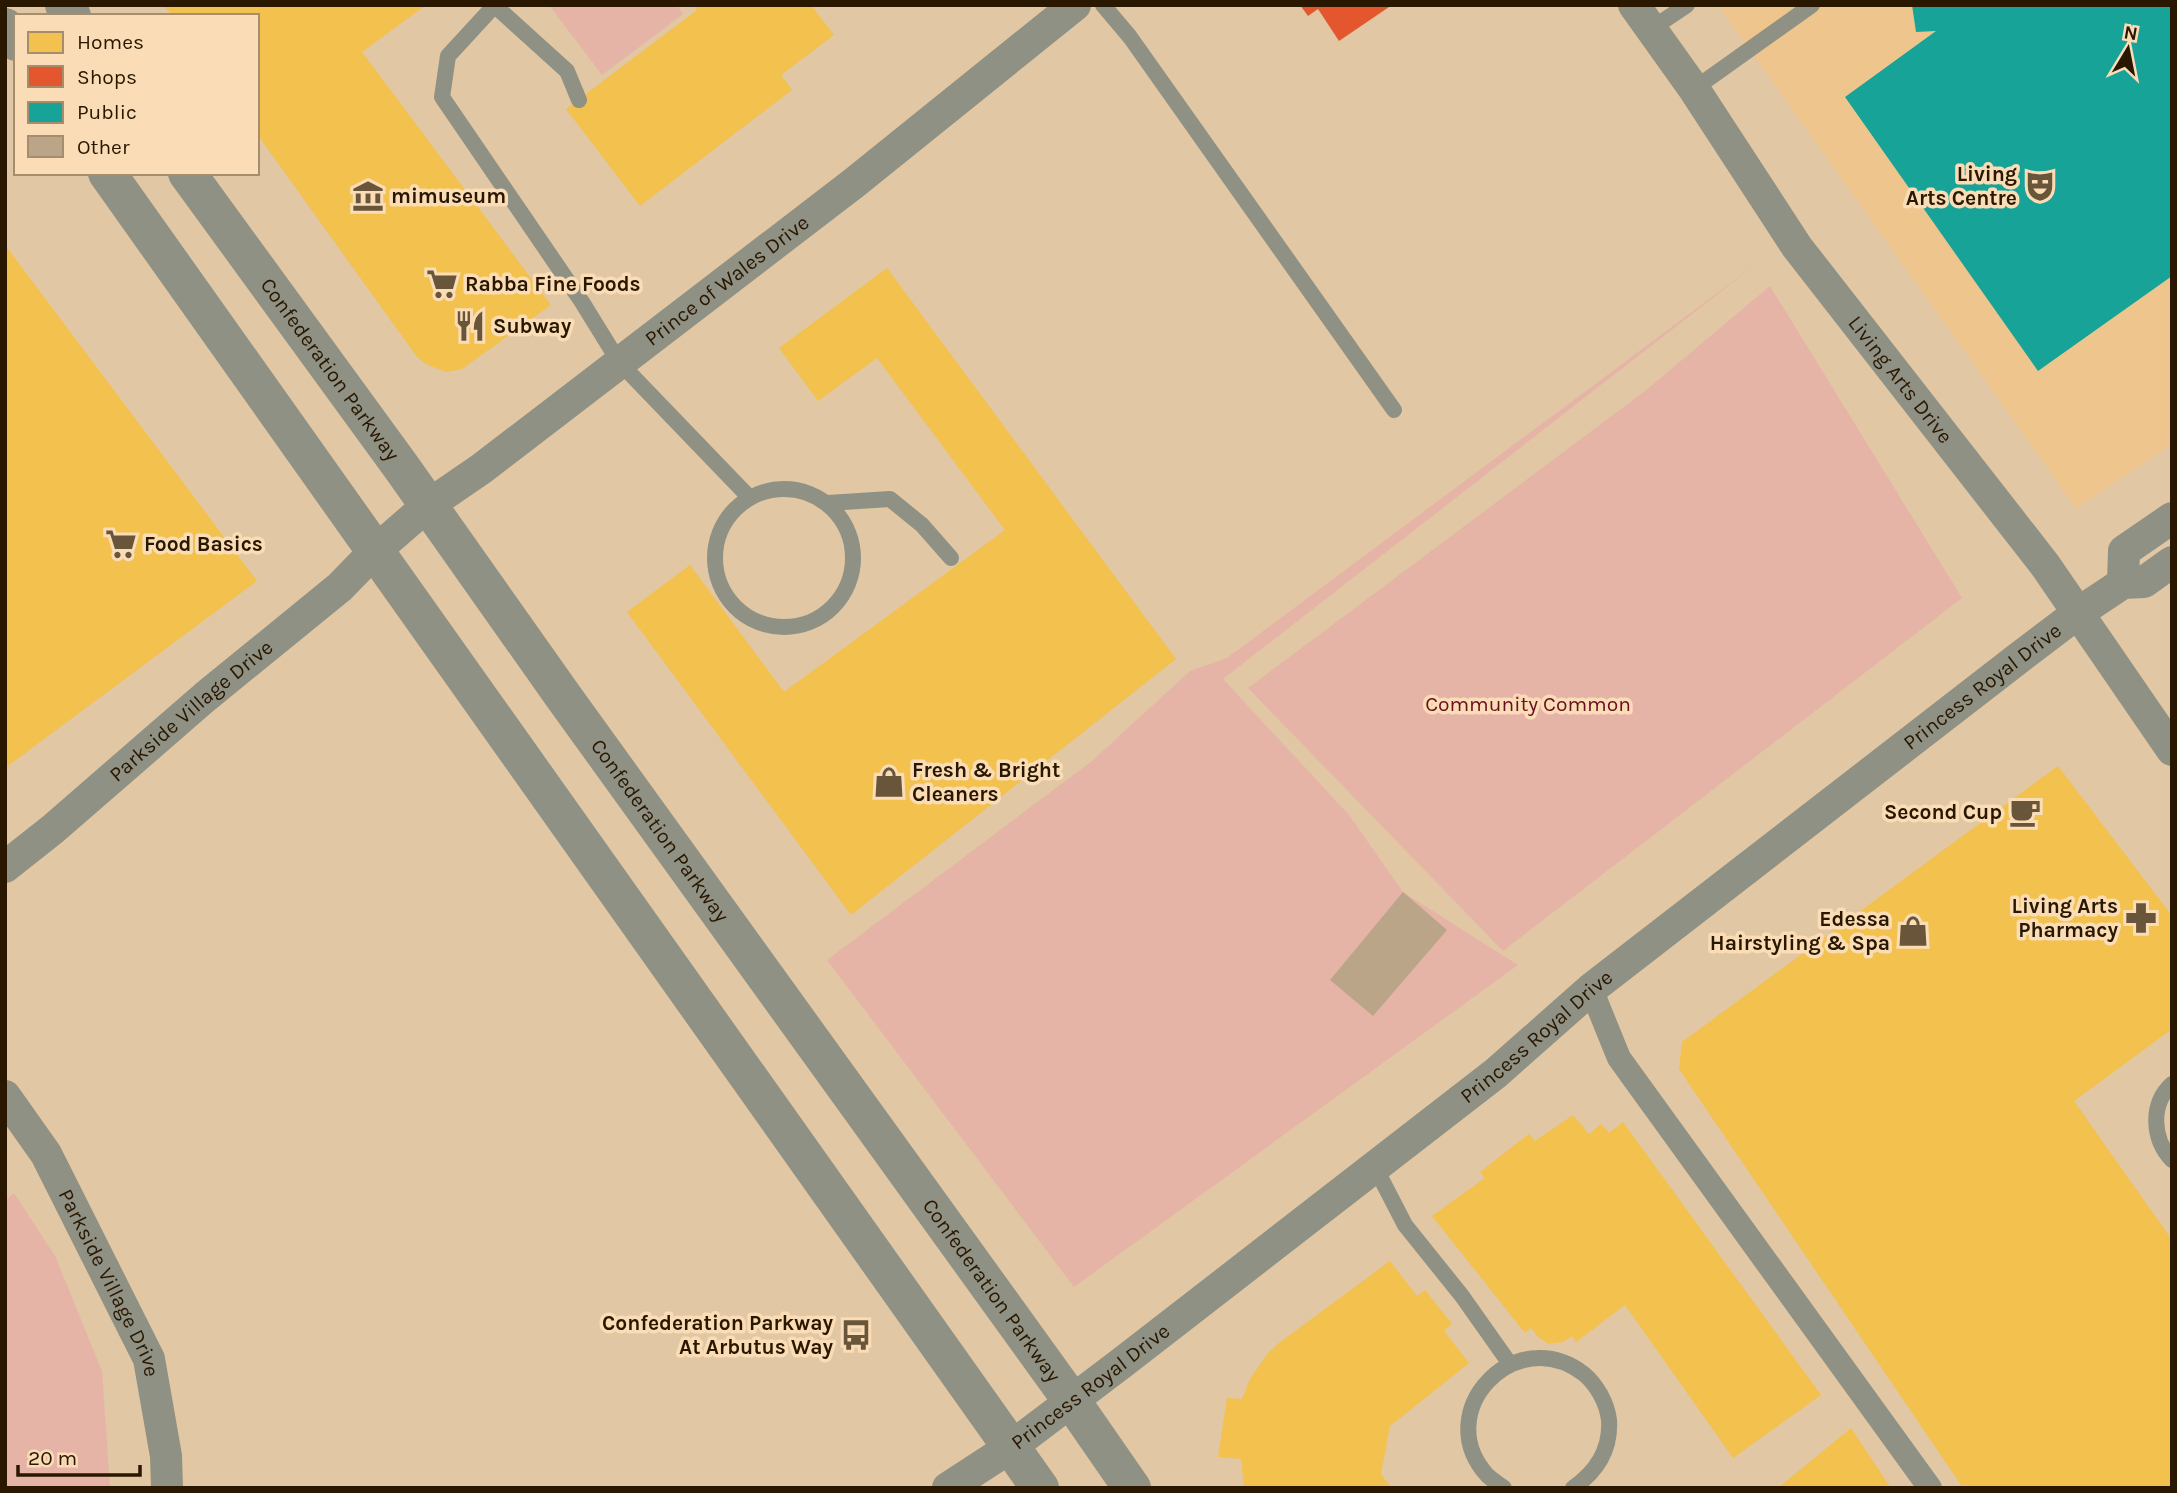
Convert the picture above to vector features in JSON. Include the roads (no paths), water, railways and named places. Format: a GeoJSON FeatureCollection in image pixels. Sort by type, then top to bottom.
{"type":"FeatureCollection","features":[{"type":"Feature","properties":{"kind":"street","name":"Prince of Wales Drive"},"geometry":{"type":"LineString","coordinates":[[374,552],[427,506],[481,469],[854,183],[1075,5]]}},
{"type":"Feature","properties":{"kind":"street","name":"Living Arts Drive"},"geometry":{"type":"LineString","coordinates":[[1642,17],[1694,89],[1797,247],[2045,565],[2172,750]]}},
{"type":"Feature","properties":{"kind":"street"},"geometry":{"type":"LineString","coordinates":[[108,175],[1040,1488]]}},
{"type":"Feature","properties":{"kind":"street","name":"Confederation Parkway"},"geometry":{"type":"LineString","coordinates":[[188,175],[471,563],[1132,1488]]}},
{"type":"Feature","properties":{"kind":"street"},"geometry":{"type":"LineString","coordinates":[[2123,583],[2124,551],[2172,518]]}},
{"type":"Feature","properties":{"kind":"street","name":"Parkside Village Drive"},"geometry":{"type":"LineString","coordinates":[[5,867],[53,829],[205,697],[340,587],[374,552]]}},
{"type":"Feature","properties":{"kind":"street","name":"Princess Royal Drive"},"geometry":{"type":"LineString","coordinates":[[948,1488],[1011,1447],[1496,1073],[1591,989],[2078,613],[2123,583],[2144,582],[2172,562]]}},
{"type":"Feature","properties":{"kind":"street"},"geometry":{"type":"LineString","coordinates":[[1591,989],[1619,1058],[1930,1488]]}},
{"type":"Feature","properties":{"kind":"street","name":"Parkside Village Drive"},"geometry":{"type":"LineString","coordinates":[[5,1096],[46,1154],[149,1359],[166,1457],[167,1488]]}},
{"type":"Feature","properties":{"kind":"lane"},"geometry":{"type":"LineString","coordinates":[[1103,5],[1130,37],[1394,410]]}},
{"type":"Feature","properties":{"kind":"lane"},"geometry":{"type":"LineString","coordinates":[[1642,17],[1687,5]]}},
{"type":"Feature","properties":{"kind":"lane"},"geometry":{"type":"LineString","coordinates":[[1694,89],[1812,5]]}},
{"type":"Feature","properties":{"kind":"lane"},"geometry":{"type":"LineString","coordinates":[[579,100],[567,71],[494,6],[448,56],[442,97],[582,302],[618,362],[749,497]]}},
{"type":"Feature","properties":{"kind":"lane"},"geometry":{"type":"LineString","coordinates":[[776,488],[803,491],[828,503],[846,525],[853,548],[852,572],[844,594],[828,612],[807,623],[783,627],[759,623],[738,611],[723,593],[715,570],[715,545],[721,526],[733,509],[749,497],[776,488]]}},
{"type":"Feature","properties":{"kind":"lane"},"geometry":{"type":"LineString","coordinates":[[828,503],[890,499],[922,525],[951,558]]}},
{"type":"Feature","properties":{"kind":"lane"},"geometry":{"type":"LineString","coordinates":[[2172,1084],[2159,1103],[2156,1120],[2158,1137],[2165,1153],[2172,1160]]}},
{"type":"Feature","properties":{"kind":"lane"},"geometry":{"type":"LineString","coordinates":[[1374,1165],[1405,1225],[1462,1296],[1510,1364]]}},
{"type":"Feature","properties":{"kind":"lane"},"geometry":{"type":"LineString","coordinates":[[1504,1488],[1487,1474],[1475,1456],[1469,1435],[1470,1413],[1478,1392],[1492,1376],[1510,1364],[1531,1358],[1552,1359],[1573,1366],[1590,1380],[1603,1398],[1609,1419],[1608,1441],[1600,1461],[1587,1478],[1573,1488]]}},
{"type":"Feature","properties":{"kind":"place","name":"Living Arts Centre"},"geometry":{"type":"Point","coordinates":[2040,186]}},
{"type":"Feature","properties":{"kind":"place","name":"mimuseum"},"geometry":{"type":"Point","coordinates":[368,196]}},
{"type":"Feature","properties":{"kind":"place","name":"Rabba Fine Foods"},"geometry":{"type":"Point","coordinates":[442,284]}},
{"type":"Feature","properties":{"kind":"place","name":"Subway"},"geometry":{"type":"Point","coordinates":[470,326]}},
{"type":"Feature","properties":{"kind":"place","name":"Food Basics"},"geometry":{"type":"Point","coordinates":[121,544]}},
{"type":"Feature","properties":{"kind":"place","name":"Fresh & Bright Cleaners"},"geometry":{"type":"Point","coordinates":[889,782]}},
{"type":"Feature","properties":{"kind":"place","name":"Second Cup"},"geometry":{"type":"Point","coordinates":[2025,812]}},
{"type":"Feature","properties":{"kind":"place","name":"Living Arts Pharmacy"},"geometry":{"type":"Point","coordinates":[2141,918]}},
{"type":"Feature","properties":{"kind":"place","name":"Edessa Hairstyling & Spa"},"geometry":{"type":"Point","coordinates":[1913,931]}},
{"type":"Feature","properties":{"kind":"place","name":"Confederation Parkway At Arbutus Way"},"geometry":{"type":"Point","coordinates":[856,1335]}},
{"type":"Feature","properties":{"kind":"park label","name":"Community Common"},"geometry":{"type":"Point","coordinates":[1528,704]}}]}
